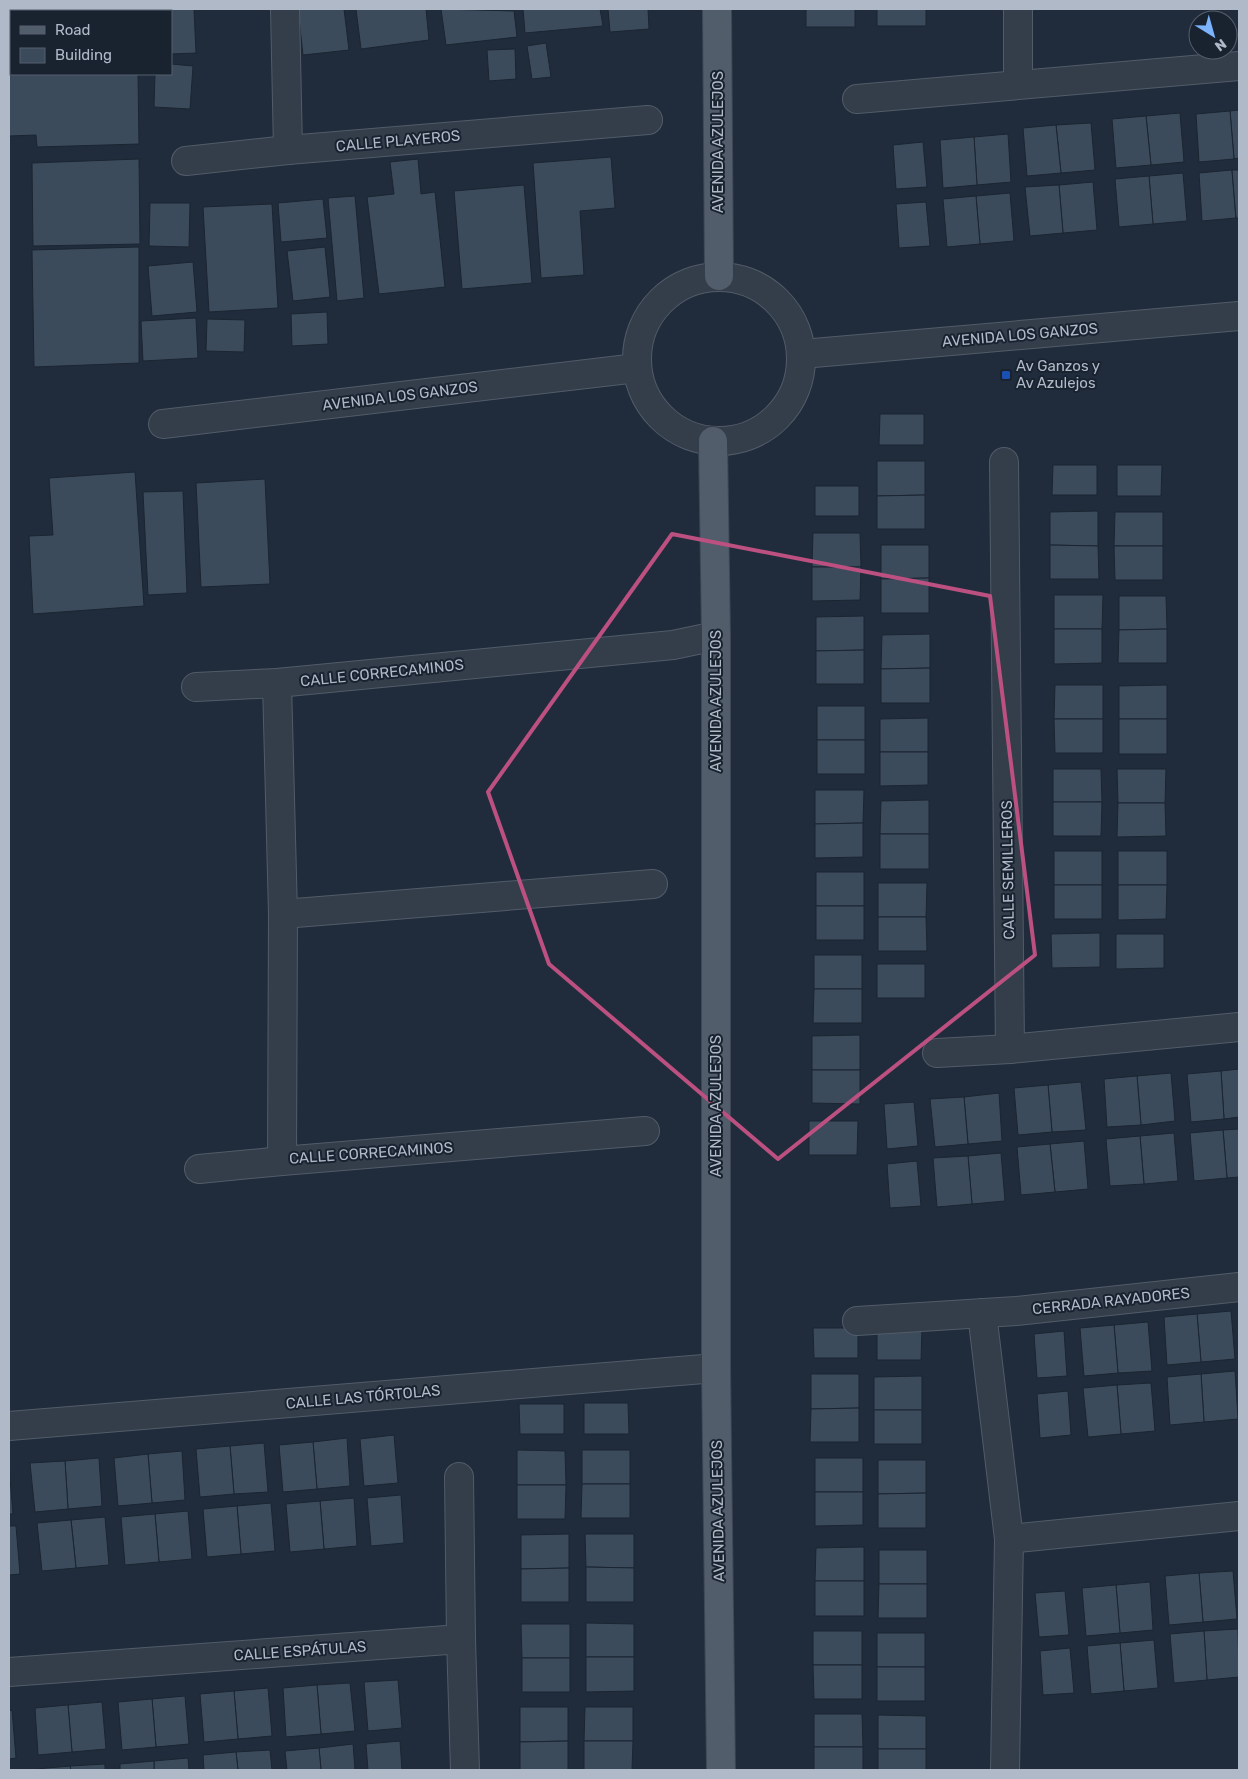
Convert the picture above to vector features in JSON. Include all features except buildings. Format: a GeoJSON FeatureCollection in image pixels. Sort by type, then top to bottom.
{"type":"FeatureCollection","features":[{"type":"Feature","properties":{"kind":"main road","name":"AVENIDA AZULEJOS"},"geometry":{"type":"LineString","coordinates":[[717,9],[719,276]]}},
{"type":"Feature","properties":{"kind":"main road","name":"AVENIDA AZULEJOS"},"geometry":{"type":"LineString","coordinates":[[713,441],[716,636],[716,1368],[721,1770]]}},
{"type":"Feature","properties":{"kind":"street"},"geometry":{"type":"LineString","coordinates":[[285,9],[288,150]]}},
{"type":"Feature","properties":{"kind":"street"},"geometry":{"type":"LineString","coordinates":[[1018,9],[1018,84]]}},
{"type":"Feature","properties":{"kind":"street"},"geometry":{"type":"LineString","coordinates":[[857,100],[1018,84],[1239,66]]}},
{"type":"Feature","properties":{"kind":"street","name":"CALLE PLAYEROS"},"geometry":{"type":"LineString","coordinates":[[186,161],[288,150],[648,120]]}},
{"type":"Feature","properties":{"kind":"street"},"geometry":{"type":"LineString","coordinates":[[719,276],[744,279],[767,290],[785,307],[797,329],[802,354],[800,377],[794,392],[777,418],[758,431],[736,440],[713,441],[691,436],[670,426],[654,410],[643,390],[637,368],[638,340],[649,315],[668,294],[692,280],[719,276]]}},
{"type":"Feature","properties":{"kind":"street","name":"AVENIDA LOS GANZOS"},"geometry":{"type":"LineString","coordinates":[[802,354],[1239,316]]}},
{"type":"Feature","properties":{"kind":"street","name":"AVENIDA LOS GANZOS"},"geometry":{"type":"LineString","coordinates":[[163,424],[637,368]]}},
{"type":"Feature","properties":{"kind":"street","name":"CALLE SEMILLEROS"},"geometry":{"type":"LineString","coordinates":[[1004,462],[1010,1049]]}},
{"type":"Feature","properties":{"kind":"street","name":"CALLE CORRECAMINOS"},"geometry":{"type":"LineString","coordinates":[[646,1131],[282,1161],[283,914],[277,683],[673,645],[716,636]]}},
{"type":"Feature","properties":{"kind":"street"},"geometry":{"type":"LineString","coordinates":[[196,687],[277,683]]}},
{"type":"Feature","properties":{"kind":"street"},"geometry":{"type":"LineString","coordinates":[[283,914],[653,884]]}},
{"type":"Feature","properties":{"kind":"street"},"geometry":{"type":"LineString","coordinates":[[937,1053],[1010,1049],[1239,1027]]}},
{"type":"Feature","properties":{"kind":"street"},"geometry":{"type":"LineString","coordinates":[[199,1169],[282,1161]]}},
{"type":"Feature","properties":{"kind":"street","name":"CERRADA RAYADORES"},"geometry":{"type":"LineString","coordinates":[[857,1321],[982,1313],[1239,1288]]}},
{"type":"Feature","properties":{"kind":"street"},"geometry":{"type":"LineString","coordinates":[[982,1313],[1009,1539],[1005,1770]]}},
{"type":"Feature","properties":{"kind":"street","name":"CALLE LAS TÓRTOLAS"},"geometry":{"type":"LineString","coordinates":[[9,1426],[716,1368]]}},
{"type":"Feature","properties":{"kind":"street"},"geometry":{"type":"LineString","coordinates":[[459,1476],[464,1770]]}},
{"type":"Feature","properties":{"kind":"street"},"geometry":{"type":"LineString","coordinates":[[1009,1539],[1239,1516]]}},
{"type":"Feature","properties":{"kind":"street","name":"CALLE ESPÁTULAS"},"geometry":{"type":"LineString","coordinates":[[9,1672],[461,1639]]}},
{"type":"Feature","properties":{"kind":"highlighted area"},"geometry":{"type":"Polygon","coordinates":[[[672,534],[990,596],[1035,955],[778,1159],[549,964],[488,792],[672,534]]]}},
{"type":"Feature","properties":{"kind":"place","name":"Av Ganzos y Av Azulejos"},"geometry":{"type":"Point","coordinates":[1006,375]}}]}
